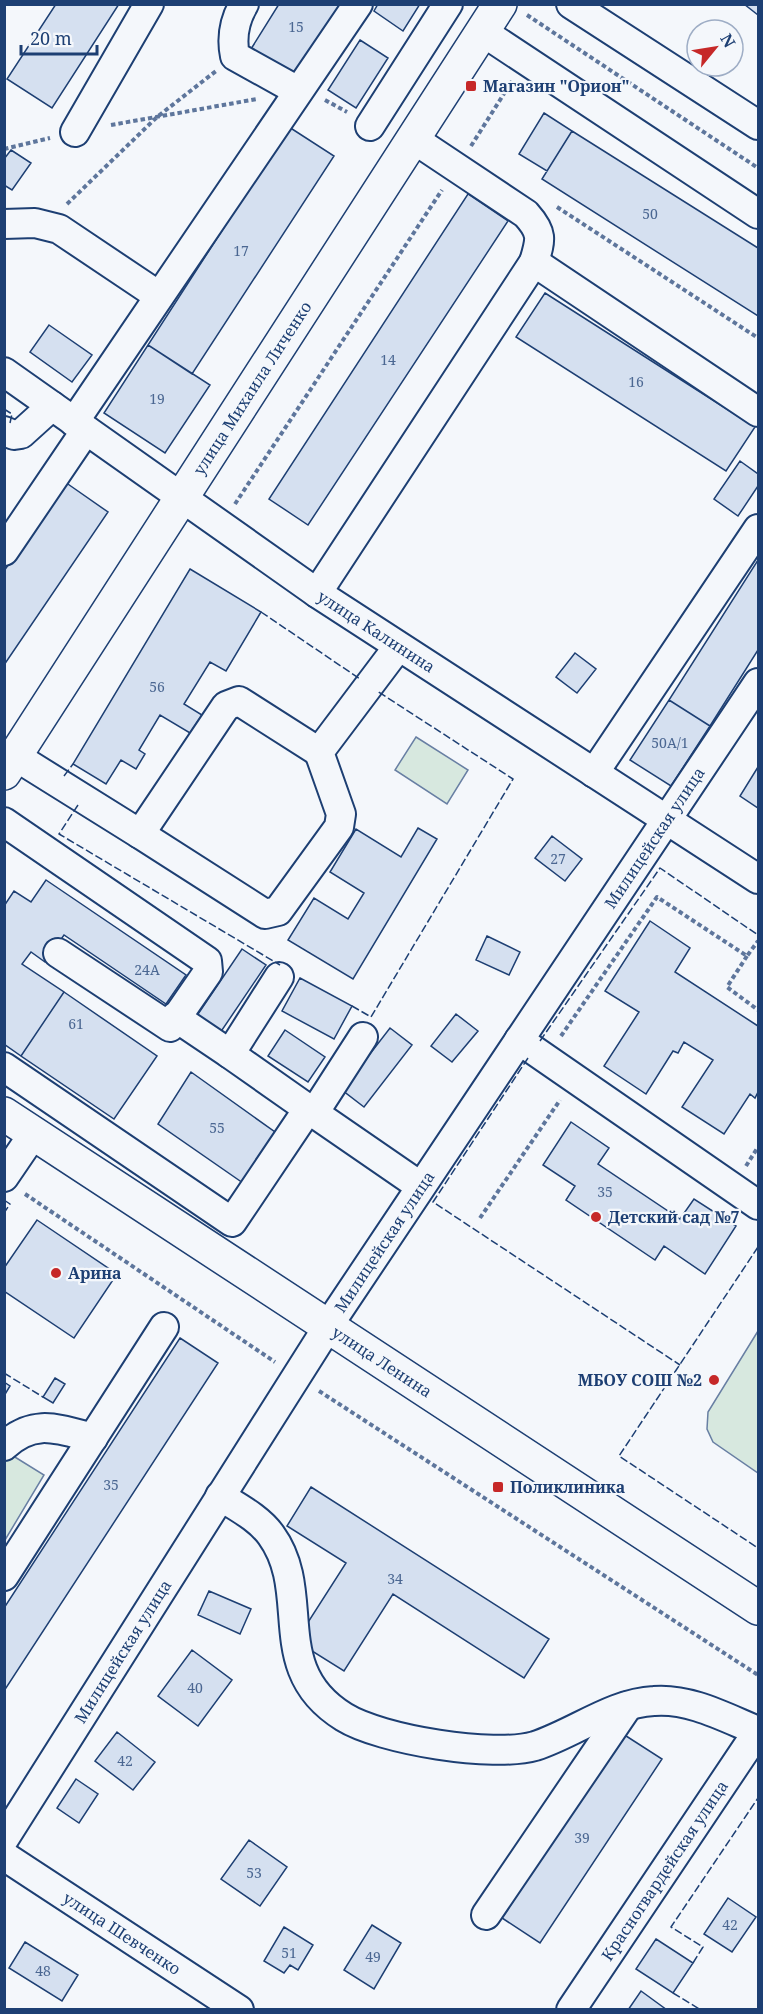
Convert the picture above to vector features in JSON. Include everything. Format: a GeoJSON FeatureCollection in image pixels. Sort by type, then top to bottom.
{"type":"FeatureCollection","features":[{"type":"Feature","properties":{"kind":"main road","name":"улица Михаила Личенко"},"geometry":{"type":"LineString","coordinates":[[10,764],[483,32],[511,8]]}},
{"type":"Feature","properties":{"kind":"main road","name":"улица Ленина"},"geometry":{"type":"LineString","coordinates":[[4,1114],[327,1328],[759,1608]]}},
{"type":"Feature","properties":{"kind":"street"},"geometry":{"type":"LineString","coordinates":[[75,132],[149,4]]}},
{"type":"Feature","properties":{"kind":"street"},"geometry":{"type":"LineString","coordinates":[[244,4],[238,14],[232,40],[236,56],[298,91]]}},
{"type":"Feature","properties":{"kind":"street"},"geometry":{"type":"LineString","coordinates":[[4,551],[71,419],[159,297],[358,4]]}},
{"type":"Feature","properties":{"kind":"street"},"geometry":{"type":"LineString","coordinates":[[370,126],[448,4]]}},
{"type":"Feature","properties":{"kind":"street"},"geometry":{"type":"LineString","coordinates":[[571,4],[759,125]]}},
{"type":"Feature","properties":{"kind":"street"},"geometry":{"type":"LineString","coordinates":[[483,32],[759,214]]}},
{"type":"Feature","properties":{"kind":"street"},"geometry":{"type":"LineString","coordinates":[[317,593],[534,262],[540,240],[537,226],[526,214],[415,140]]}},
{"type":"Feature","properties":{"kind":"street"},"geometry":{"type":"LineString","coordinates":[[4,225],[35,223],[60,229],[159,297]]}},
{"type":"Feature","properties":{"kind":"street"},"geometry":{"type":"LineString","coordinates":[[534,262],[759,412]]}},
{"type":"Feature","properties":{"kind":"street","name":"улица Калинина"},"geometry":{"type":"LineString","coordinates":[[4,372],[180,499],[317,593],[759,879]]}},
{"type":"Feature","properties":{"kind":"street"},"geometry":{"type":"LineString","coordinates":[[4,431],[14,435],[21,434],[71,419]]}},
{"type":"Feature","properties":{"kind":"street"},"geometry":{"type":"LineString","coordinates":[[594,773],[759,529]]}},
{"type":"Feature","properties":{"kind":"street"},"geometry":{"type":"LineString","coordinates":[[320,752],[398,647]]}},
{"type":"Feature","properties":{"kind":"street","name":"Милицейская улица"},"geometry":{"type":"LineString","coordinates":[[4,1839],[327,1328],[665,820],[759,683]]}},
{"type":"Feature","properties":{"kind":"street"},"geometry":{"type":"LineString","coordinates":[[10,764],[140,834],[265,914],[278,911],[339,826],[341,814],[320,752],[239,701],[226,706],[140,834]]}},
{"type":"Feature","properties":{"kind":"street"},"geometry":{"type":"LineString","coordinates":[[4,822],[207,961],[208,972],[170,1027],[58,953]]}},
{"type":"Feature","properties":{"kind":"street"},"geometry":{"type":"LineString","coordinates":[[230,1054],[279,977]]}},
{"type":"Feature","properties":{"kind":"street"},"geometry":{"type":"LineString","coordinates":[[176,1017],[420,1186]]}},
{"type":"Feature","properties":{"kind":"street"},"geometry":{"type":"LineString","coordinates":[[211,1250],[363,1037]]}},
{"type":"Feature","properties":{"kind":"street"},"geometry":{"type":"LineString","coordinates":[[519,1040],[759,1206]]}},
{"type":"Feature","properties":{"kind":"street"},"geometry":{"type":"LineString","coordinates":[[4,1066],[232,1222]]}},
{"type":"Feature","properties":{"kind":"street"},"geometry":{"type":"LineString","coordinates":[[14,1185],[34,1133]]}},
{"type":"Feature","properties":{"kind":"street"},"geometry":{"type":"LineString","coordinates":[[4,1576],[164,1327]]}},
{"type":"Feature","properties":{"kind":"street"},"geometry":{"type":"LineString","coordinates":[[4,1446],[26,1430],[37,1427],[59,1429],[93,1438]]}},
{"type":"Feature","properties":{"kind":"street"},"geometry":{"type":"LineString","coordinates":[[220,1496],[246,1513],[272,1536],[284,1564],[298,1656],[308,1684],[323,1703],[347,1719],[382,1732],[455,1747],[494,1751],[534,1746],[628,1706],[653,1701],[673,1701],[711,1711],[757,1738]]}},
{"type":"Feature","properties":{"kind":"street"},"geometry":{"type":"LineString","coordinates":[[486,1914],[628,1706]]}},
{"type":"Feature","properties":{"kind":"street","name":"Красногвардейская улица"},"geometry":{"type":"LineString","coordinates":[[572,2010],[757,1738]]}},
{"type":"Feature","properties":{"kind":"street","name":"улица Шевченко"},"geometry":{"type":"LineString","coordinates":[[4,1856],[239,2010]]}},
{"type":"Feature","properties":{"kind":"path"},"geometry":{"type":"LineString","coordinates":[[511,8],[759,168]]}},
{"type":"Feature","properties":{"kind":"path"},"geometry":{"type":"LineString","coordinates":[[56,206],[66,205],[157,117],[236,56]]}},
{"type":"Feature","properties":{"kind":"path"},"geometry":{"type":"LineString","coordinates":[[220,527],[525,60]]}},
{"type":"Feature","properties":{"kind":"path"},"geometry":{"type":"LineString","coordinates":[[4,149],[75,132],[298,91],[319,96],[370,126]]}},
{"type":"Feature","properties":{"kind":"path"},"geometry":{"type":"LineString","coordinates":[[547,201],[759,338]]}},
{"type":"Feature","properties":{"kind":"path"},"geometry":{"type":"LineString","coordinates":[[545,1058],[657,897],[747,956]]}},
{"type":"Feature","properties":{"kind":"path"},"geometry":{"type":"LineString","coordinates":[[759,940],[727,987],[759,1010]]}},
{"type":"Feature","properties":{"kind":"path"},"geometry":{"type":"LineString","coordinates":[[480,1218],[574,1080]]}},
{"type":"Feature","properties":{"kind":"path"},"geometry":{"type":"LineString","coordinates":[[14,1185],[296,1376],[759,1675]]}},
{"type":"Feature","properties":{"kind":"shaded area"},"geometry":{"type":"Polygon","coordinates":[[[416,737],[468,770],[447,804],[395,770],[416,737]]]}},
{"type":"Feature","properties":{"kind":"shaded area"},"geometry":{"type":"Polygon","coordinates":[[[758,1331],[758,1473],[713,1442],[707,1429],[708,1412],[758,1331]]]}},
{"type":"Feature","properties":{"kind":"shaded area"},"geometry":{"type":"Polygon","coordinates":[[[10,1454],[44,1475],[5,1540],[4,1463],[10,1454]]]}},
{"type":"Feature","properties":{"kind":"building"},"geometry":{"type":"Polygon","coordinates":[[[56,4],[119,4],[52,108],[7,79],[56,4]]]}},
{"type":"Feature","properties":{"kind":"building"},"geometry":{"type":"Polygon","coordinates":[[[279,4],[342,4],[296,77],[251,49],[279,4]]]}},
{"type":"Feature","properties":{"kind":"building"},"geometry":{"type":"Polygon","coordinates":[[[378,4],[420,4],[403,31],[374,11],[378,4]]]}},
{"type":"Feature","properties":{"kind":"building"},"geometry":{"type":"Polygon","coordinates":[[[744,4],[758,4],[758,15],[744,4]]]}},
{"type":"Feature","properties":{"kind":"building"},"geometry":{"type":"Polygon","coordinates":[[[360,40],[388,58],[356,108],[328,90],[360,40]]]}},
{"type":"Feature","properties":{"kind":"building"},"geometry":{"type":"Polygon","coordinates":[[[544,113],[572,131],[547,171],[519,154],[544,113]]]}},
{"type":"Feature","properties":{"kind":"building"},"geometry":{"type":"Polygon","coordinates":[[[289,127],[334,156],[192,374],[148,345],[289,127]]]}},
{"type":"Feature","properties":{"kind":"building"},"geometry":{"type":"Polygon","coordinates":[[[572,131],[758,248],[758,316],[542,179],[572,131]]]}},
{"type":"Feature","properties":{"kind":"building"},"geometry":{"type":"Polygon","coordinates":[[[11,150],[31,163],[12,190],[4,185],[4,159],[11,150]]]}},
{"type":"Feature","properties":{"kind":"building"},"geometry":{"type":"Polygon","coordinates":[[[468,194],[508,221],[308,525],[269,499],[468,194]]]}},
{"type":"Feature","properties":{"kind":"building"},"geometry":{"type":"Polygon","coordinates":[[[545,293],[755,427],[726,471],[516,337],[545,293]]]}},
{"type":"Feature","properties":{"kind":"building"},"geometry":{"type":"Polygon","coordinates":[[[49,325],[92,355],[72,382],[30,352],[49,325]]]}},
{"type":"Feature","properties":{"kind":"building"},"geometry":{"type":"Polygon","coordinates":[[[148,345],[210,385],[165,453],[104,413],[148,345]]]}},
{"type":"Feature","properties":{"kind":"building"},"geometry":{"type":"Polygon","coordinates":[[[740,461],[758,474],[758,486],[738,516],[714,499],[740,461]]]}},
{"type":"Feature","properties":{"kind":"building"},"geometry":{"type":"Polygon","coordinates":[[[65,482],[108,512],[4,665],[4,571],[65,482]]]}},
{"type":"Feature","properties":{"kind":"building"},"geometry":{"type":"Polygon","coordinates":[[[758,560],[758,650],[710,726],[669,700],[758,560]]]}},
{"type":"Feature","properties":{"kind":"building"},"geometry":{"type":"Polygon","coordinates":[[[190,569],[261,612],[226,671],[210,662],[184,704],[202,715],[190,733],[160,715],[139,750],[145,754],[136,769],[121,760],[106,784],[73,764],[190,569]]]}},
{"type":"Feature","properties":{"kind":"building"},"geometry":{"type":"Polygon","coordinates":[[[575,653],[596,669],[577,693],[556,677],[575,653]]]}},
{"type":"Feature","properties":{"kind":"building"},"geometry":{"type":"Polygon","coordinates":[[[669,700],[710,726],[671,786],[630,760],[669,700]]]}},
{"type":"Feature","properties":{"kind":"building"},"geometry":{"type":"Polygon","coordinates":[[[758,767],[758,808],[740,796],[758,767]]]}},
{"type":"Feature","properties":{"kind":"building"},"geometry":{"type":"Polygon","coordinates":[[[418,828],[437,839],[353,979],[288,940],[314,898],[348,919],[364,893],[330,872],[356,829],[401,857],[418,828]]]}},
{"type":"Feature","properties":{"kind":"building"},"geometry":{"type":"Polygon","coordinates":[[[552,836],[582,859],[565,881],[535,858],[552,836]]]}},
{"type":"Feature","properties":{"kind":"building"},"geometry":{"type":"Polygon","coordinates":[[[46,880],[186,975],[166,1004],[64,935],[45,962],[31,952],[22,964],[64,992],[21,1056],[4,1044],[4,906],[14,891],[31,902],[46,880]]]}},
{"type":"Feature","properties":{"kind":"building"},"geometry":{"type":"Polygon","coordinates":[[[650,921],[690,948],[675,972],[758,1026],[758,1092],[755,1098],[750,1094],[724,1134],[682,1107],[713,1060],[684,1042],[678,1053],[673,1051],[646,1094],[604,1066],[639,1012],[605,991],[650,921]]]}},
{"type":"Feature","properties":{"kind":"building"},"geometry":{"type":"Polygon","coordinates":[[[487,936],[520,952],[509,975],[476,960],[487,936]]]}},
{"type":"Feature","properties":{"kind":"building"},"geometry":{"type":"Polygon","coordinates":[[[242,949],[266,965],[220,1033],[196,1017],[242,949]]]}},
{"type":"Feature","properties":{"kind":"building"},"geometry":{"type":"Polygon","coordinates":[[[300,978],[352,1006],[334,1039],[282,1011],[300,978]]]}},
{"type":"Feature","properties":{"kind":"building"},"geometry":{"type":"Polygon","coordinates":[[[64,992],[157,1056],[114,1119],[21,1056],[64,992]]]}},
{"type":"Feature","properties":{"kind":"building"},"geometry":{"type":"Polygon","coordinates":[[[456,1014],[478,1031],[452,1062],[431,1046],[456,1014]]]}},
{"type":"Feature","properties":{"kind":"building"},"geometry":{"type":"Polygon","coordinates":[[[390,1028],[412,1045],[364,1107],[342,1090],[390,1028]]]}},
{"type":"Feature","properties":{"kind":"building"},"geometry":{"type":"Polygon","coordinates":[[[285,1030],[325,1057],[308,1082],[268,1056],[285,1030]]]}},
{"type":"Feature","properties":{"kind":"building"},"geometry":{"type":"Polygon","coordinates":[[[191,1072],[275,1132],[243,1183],[158,1124],[191,1072]]]}},
{"type":"Feature","properties":{"kind":"building"},"geometry":{"type":"Polygon","coordinates":[[[571,1122],[609,1148],[598,1164],[680,1219],[694,1199],[736,1226],[705,1274],[664,1246],[655,1260],[566,1200],[575,1186],[543,1165],[571,1122]]]}},
{"type":"Feature","properties":{"kind":"building"},"geometry":{"type":"Polygon","coordinates":[[[37,1220],[117,1274],[74,1338],[4,1291],[4,1268],[37,1220]]]}},
{"type":"Feature","properties":{"kind":"building"},"geometry":{"type":"Polygon","coordinates":[[[180,1338],[218,1363],[4,1691],[4,1608],[180,1338]]]}},
{"type":"Feature","properties":{"kind":"building"},"geometry":{"type":"Polygon","coordinates":[[[55,1378],[65,1384],[53,1403],[43,1397],[55,1378]]]}},
{"type":"Feature","properties":{"kind":"building"},"geometry":{"type":"Polygon","coordinates":[[[4,1382],[10,1386],[4,1396],[4,1382]]]}},
{"type":"Feature","properties":{"kind":"building"},"geometry":{"type":"Polygon","coordinates":[[[311,1487],[549,1639],[524,1678],[393,1594],[344,1671],[296,1641],[346,1563],[287,1526],[311,1487]]]}},
{"type":"Feature","properties":{"kind":"building"},"geometry":{"type":"Polygon","coordinates":[[[209,1591],[251,1609],[240,1634],[198,1615],[209,1591]]]}},
{"type":"Feature","properties":{"kind":"building"},"geometry":{"type":"Polygon","coordinates":[[[192,1650],[232,1680],[198,1726],[158,1696],[192,1650]]]}},
{"type":"Feature","properties":{"kind":"building"},"geometry":{"type":"Polygon","coordinates":[[[117,1732],[155,1762],[133,1790],[95,1761],[117,1732]]]}},
{"type":"Feature","properties":{"kind":"building"},"geometry":{"type":"Polygon","coordinates":[[[623,1734],[662,1759],[540,1943],[502,1918],[623,1734]]]}},
{"type":"Feature","properties":{"kind":"building"},"geometry":{"type":"Polygon","coordinates":[[[76,1779],[98,1794],[79,1823],[57,1808],[76,1779]]]}},
{"type":"Feature","properties":{"kind":"building"},"geometry":{"type":"Polygon","coordinates":[[[249,1840],[287,1867],[260,1906],[221,1879],[249,1840]]]}},
{"type":"Feature","properties":{"kind":"building"},"geometry":{"type":"Polygon","coordinates":[[[728,1898],[756,1917],[732,1952],[704,1934],[728,1898]]]}},
{"type":"Feature","properties":{"kind":"building"},"geometry":{"type":"Polygon","coordinates":[[[372,1925],[401,1943],[374,1989],[344,1970],[372,1925]]]}},
{"type":"Feature","properties":{"kind":"building"},"geometry":{"type":"Polygon","coordinates":[[[284,1927],[313,1945],[298,1970],[290,1965],[284,1973],[264,1961],[284,1927]]]}},
{"type":"Feature","properties":{"kind":"building"},"geometry":{"type":"Polygon","coordinates":[[[656,1939],[693,1963],[673,1993],[636,1969],[656,1939]]]}},
{"type":"Feature","properties":{"kind":"building"},"geometry":{"type":"Polygon","coordinates":[[[25,1942],[78,1975],[62,2001],[9,1968],[25,1942]]]}},
{"type":"Feature","properties":{"kind":"building"},"geometry":{"type":"Polygon","coordinates":[[[641,1991],[667,2010],[628,2010],[641,1991]]]}},
{"type":"Feature","properties":{"kind":"fence"},"geometry":{"type":"LineString","coordinates":[[4,409],[12,414],[10,423]]}},
{"type":"Feature","properties":{"kind":"fence"},"geometry":{"type":"LineString","coordinates":[[261,612],[360,679]]}},
{"type":"Feature","properties":{"kind":"fence"},"geometry":{"type":"LineString","coordinates":[[352,1006],[371,1017],[513,779],[377,691]]}},
{"type":"Feature","properties":{"kind":"fence"},"geometry":{"type":"LineString","coordinates":[[64,776],[73,764]]}},
{"type":"Feature","properties":{"kind":"fence"},"geometry":{"type":"LineString","coordinates":[[78,805],[59,834],[280,965]]}},
{"type":"Feature","properties":{"kind":"fence"},"geometry":{"type":"LineString","coordinates":[[540,1041],[660,868],[758,935]]}},
{"type":"Feature","properties":{"kind":"fence"},"geometry":{"type":"LineString","coordinates":[[528,1058],[433,1202],[680,1365]]}},
{"type":"Feature","properties":{"kind":"fence"},"geometry":{"type":"LineString","coordinates":[[4,1200],[10,1204],[4,1213]]}},
{"type":"Feature","properties":{"kind":"fence"},"geometry":{"type":"LineString","coordinates":[[758,1247],[619,1456],[758,1548]]}},
{"type":"Feature","properties":{"kind":"fence"},"geometry":{"type":"LineString","coordinates":[[4,1373],[43,1397]]}},
{"type":"Feature","properties":{"kind":"fence"},"geometry":{"type":"LineString","coordinates":[[693,1963],[703,1947],[671,1927],[758,1798]]}},
{"type":"Feature","properties":{"kind":"fence"},"geometry":{"type":"LineString","coordinates":[[673,1993],[701,2010]]}},
{"type":"Feature","properties":{"kind":"place","name":"Магазин \"Орион\""},"geometry":{"type":"Point","coordinates":[471,86]}},
{"type":"Feature","properties":{"kind":"place","name":"Детский сад №7"},"geometry":{"type":"Point","coordinates":[596,1217]}},
{"type":"Feature","properties":{"kind":"place","name":"Арина"},"geometry":{"type":"Point","coordinates":[56,1273]}},
{"type":"Feature","properties":{"kind":"place","name":"МБОУ СОШ №2"},"geometry":{"type":"Point","coordinates":[714,1380]}},
{"type":"Feature","properties":{"kind":"place","name":"Поликлиника"},"geometry":{"type":"Point","coordinates":[498,1487]}}]}
